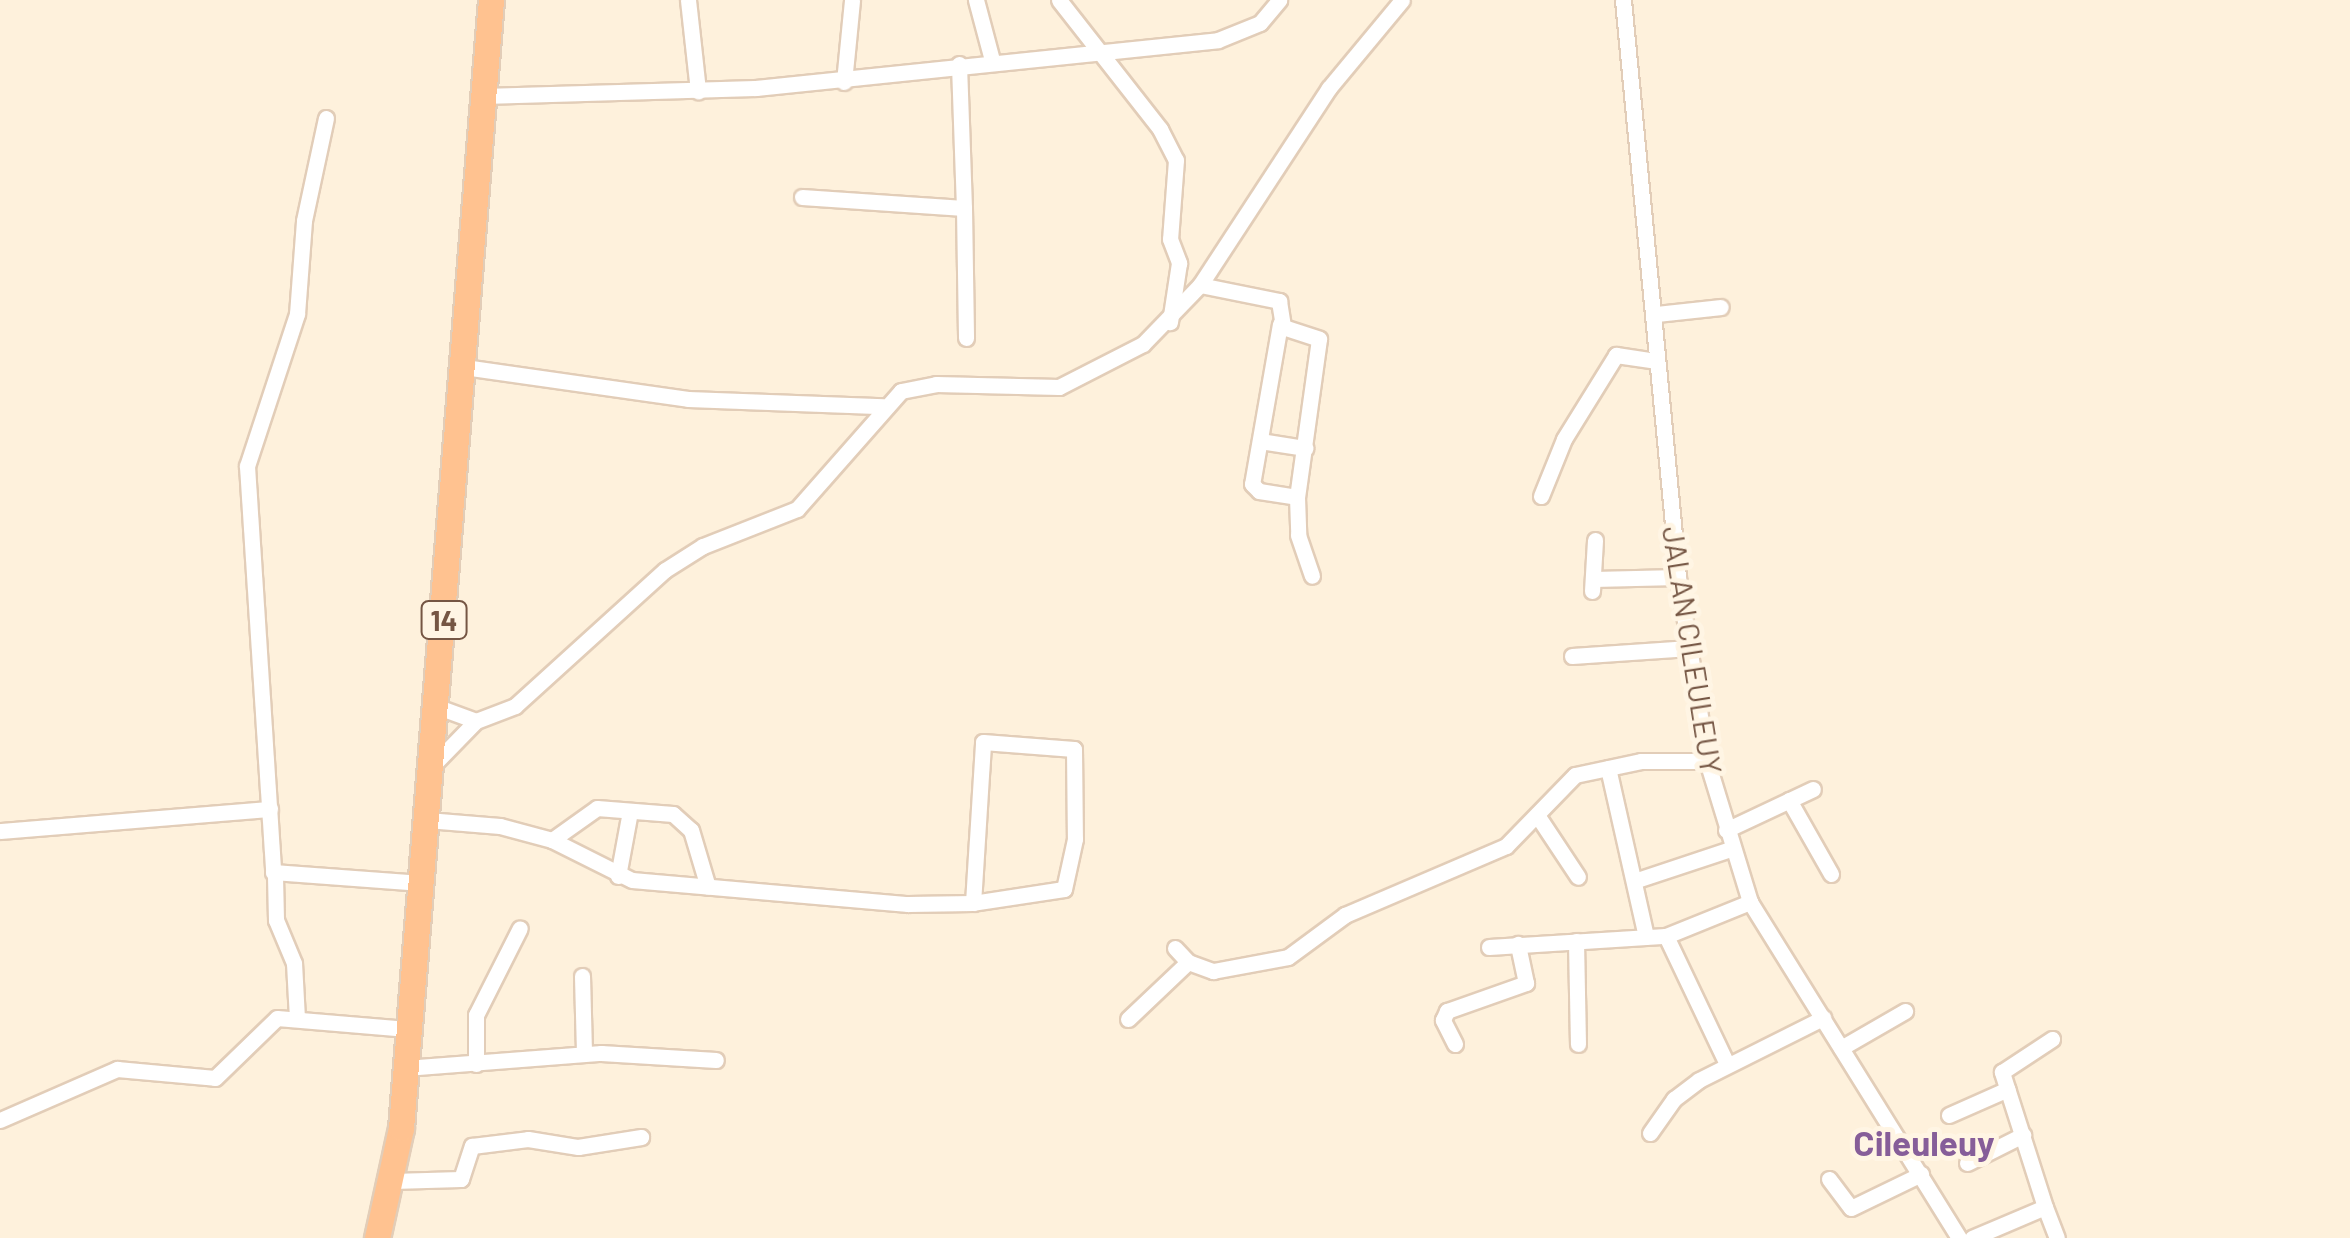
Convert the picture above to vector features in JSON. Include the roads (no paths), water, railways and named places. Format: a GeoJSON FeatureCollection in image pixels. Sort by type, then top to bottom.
{"type":"FeatureCollection","features":[{"type":"Feature","properties":{"kind":"highway","name":"14"},"geometry":{"type":"LineString","coordinates":[[376,1238],[392,1182],[434,764],[491,0]]}},
{"type":"Feature","properties":{"kind":"street"},"geometry":{"type":"LineString","coordinates":[[688,0],[698,91]]}},
{"type":"Feature","properties":{"kind":"street"},"geometry":{"type":"LineString","coordinates":[[844,82],[852,0]]}},
{"type":"Feature","properties":{"kind":"street"},"geometry":{"type":"LineString","coordinates":[[976,0],[992,60]]}},
{"type":"Feature","properties":{"kind":"street"},"geometry":{"type":"LineString","coordinates":[[1059,0],[1094,50],[1160,129],[1176,160],[1170,239],[1179,263],[1170,322]]}},
{"type":"Feature","properties":{"kind":"street"},"geometry":{"type":"LineString","coordinates":[[482,96],[698,91],[844,82],[992,60],[1218,40],[1260,23],[1279,0]]}},
{"type":"Feature","properties":{"kind":"street"},"geometry":{"type":"LineString","coordinates":[[434,764],[476,721],[515,706],[665,570],[703,546],[797,508],[831,477],[883,406],[900,391],[936,384],[1059,387],[1104,370],[1170,322],[1200,284],[1329,88],[1402,0]]}},
{"type":"Feature","properties":{"kind":"street","name":"JALAN CILEULEUY"},"geometry":{"type":"LineString","coordinates":[[1624,0],[1657,314],[1656,361],[1678,577],[1707,762],[1750,902],[1959,1238]]}},
{"type":"Feature","properties":{"kind":"street"},"geometry":{"type":"LineString","coordinates":[[959,64],[966,338]]}},
{"type":"Feature","properties":{"kind":"street"},"geometry":{"type":"LineString","coordinates":[[297,1019],[293,959],[276,920],[247,466],[297,314],[304,221],[326,118]]}},
{"type":"Feature","properties":{"kind":"street"},"geometry":{"type":"LineString","coordinates":[[802,197],[964,208]]}},
{"type":"Feature","properties":{"kind":"street"},"geometry":{"type":"LineString","coordinates":[[1200,284],[1279,301],[1280,324],[1254,488],[1297,498]]}},
{"type":"Feature","properties":{"kind":"street"},"geometry":{"type":"LineString","coordinates":[[1657,314],[1721,307]]}},
{"type":"Feature","properties":{"kind":"street"},"geometry":{"type":"LineString","coordinates":[[1280,324],[1314,334],[1322,347],[1297,498],[1298,536],[1312,576]]}},
{"type":"Feature","properties":{"kind":"street"},"geometry":{"type":"LineString","coordinates":[[1541,496],[1564,439],[1616,355],[1656,361]]}},
{"type":"Feature","properties":{"kind":"street"},"geometry":{"type":"LineString","coordinates":[[464,367],[722,402],[812,398],[883,406]]}},
{"type":"Feature","properties":{"kind":"street"},"geometry":{"type":"LineString","coordinates":[[1260,441],[1306,448]]}},
{"type":"Feature","properties":{"kind":"street"},"geometry":{"type":"LineString","coordinates":[[1595,540],[1593,585],[1678,577]]}},
{"type":"Feature","properties":{"kind":"street"},"geometry":{"type":"LineString","coordinates":[[1572,656],[1690,648]]}},
{"type":"Feature","properties":{"kind":"street"},"geometry":{"type":"LineString","coordinates":[[438,707],[476,721]]}},
{"type":"Feature","properties":{"kind":"street"},"geometry":{"type":"LineString","coordinates":[[428,820],[500,826],[552,840],[618,876],[708,887],[973,903],[1057,894],[1066,886],[1075,839],[1074,749],[983,742],[973,903]]}},
{"type":"Feature","properties":{"kind":"street"},"geometry":{"type":"LineString","coordinates":[[1175,948],[1188,962],[1227,972],[1300,953],[1345,915],[1506,846],[1568,780],[1608,768],[1707,762]]}},
{"type":"Feature","properties":{"kind":"street"},"geometry":{"type":"LineString","coordinates":[[1608,768],[1646,937]]}},
{"type":"Feature","properties":{"kind":"street"},"geometry":{"type":"LineString","coordinates":[[1726,830],[1813,789]]}},
{"type":"Feature","properties":{"kind":"street"},"geometry":{"type":"LineString","coordinates":[[1789,800],[1831,874]]}},
{"type":"Feature","properties":{"kind":"street"},"geometry":{"type":"LineString","coordinates":[[0,831],[270,809]]}},
{"type":"Feature","properties":{"kind":"street"},"geometry":{"type":"LineString","coordinates":[[552,840],[588,810],[630,811],[684,820],[708,887]]}},
{"type":"Feature","properties":{"kind":"street"},"geometry":{"type":"LineString","coordinates":[[618,876],[630,811]]}},
{"type":"Feature","properties":{"kind":"street"},"geometry":{"type":"LineString","coordinates":[[1537,816],[1578,877]]}},
{"type":"Feature","properties":{"kind":"street"},"geometry":{"type":"LineString","coordinates":[[1634,881],[1731,849]]}},
{"type":"Feature","properties":{"kind":"street"},"geometry":{"type":"LineString","coordinates":[[275,876],[422,884]]}},
{"type":"Feature","properties":{"kind":"street"},"geometry":{"type":"LineString","coordinates":[[1489,947],[1666,936],[1750,902]]}},
{"type":"Feature","properties":{"kind":"street"},"geometry":{"type":"LineString","coordinates":[[476,1064],[476,1014],[520,928]]}},
{"type":"Feature","properties":{"kind":"street"},"geometry":{"type":"LineString","coordinates":[[1666,936],[1726,1064]]}},
{"type":"Feature","properties":{"kind":"street"},"geometry":{"type":"LineString","coordinates":[[1576,941],[1578,1044]]}},
{"type":"Feature","properties":{"kind":"street"},"geometry":{"type":"LineString","coordinates":[[1455,1044],[1444,1020],[1447,1011],[1526,983],[1518,944]]}},
{"type":"Feature","properties":{"kind":"street"},"geometry":{"type":"LineString","coordinates":[[1128,1019],[1188,962]]}},
{"type":"Feature","properties":{"kind":"street"},"geometry":{"type":"LineString","coordinates":[[582,976],[584,1053]]}},
{"type":"Feature","properties":{"kind":"street"},"geometry":{"type":"LineString","coordinates":[[1842,1048],[1905,1011]]}},
{"type":"Feature","properties":{"kind":"street"},"geometry":{"type":"LineString","coordinates":[[1650,1133],[1674,1098],[1726,1064],[1823,1018]]}},
{"type":"Feature","properties":{"kind":"street"},"geometry":{"type":"LineString","coordinates":[[0,1120],[117,1069],[215,1078],[269,1022],[297,1019],[408,1029]]}},
{"type":"Feature","properties":{"kind":"street"},"geometry":{"type":"LineString","coordinates":[[2052,1039],[2005,1064],[2008,1089],[2057,1238]]}},
{"type":"Feature","properties":{"kind":"street"},"geometry":{"type":"LineString","coordinates":[[405,1068],[584,1053],[716,1060]]}},
{"type":"Feature","properties":{"kind":"street"},"geometry":{"type":"LineString","coordinates":[[1949,1115],[2008,1089]]}},
{"type":"Feature","properties":{"kind":"street"},"geometry":{"type":"LineString","coordinates":[[1967,1163],[2024,1135]]}},
{"type":"Feature","properties":{"kind":"street"},"geometry":{"type":"LineString","coordinates":[[392,1182],[462,1179],[472,1146],[528,1139],[578,1147],[641,1137]]}},
{"type":"Feature","properties":{"kind":"street"},"geometry":{"type":"LineString","coordinates":[[1829,1179],[1851,1208],[1920,1174]]}},
{"type":"Feature","properties":{"kind":"street"},"geometry":{"type":"LineString","coordinates":[[1972,1238],[2045,1206]]}},
{"type":"Feature","properties":{"kind":"district","name":"Cileuleuy"},"geometry":{"type":"Point","coordinates":[1924,1142]}}]}
